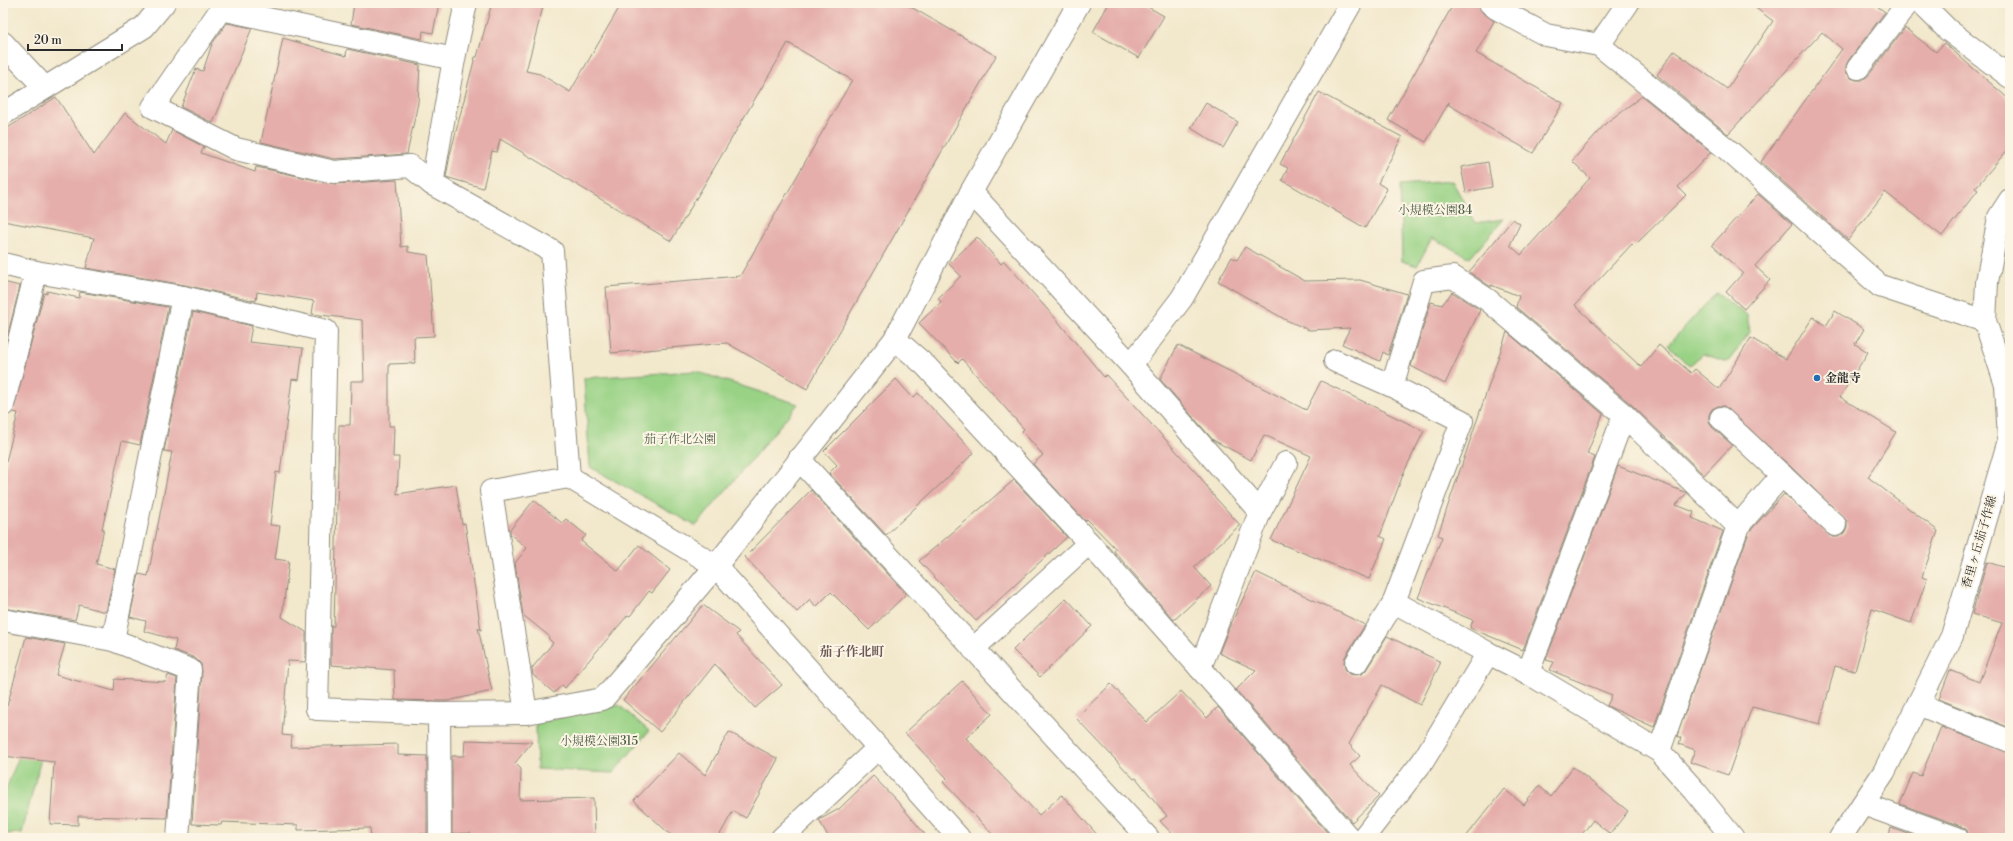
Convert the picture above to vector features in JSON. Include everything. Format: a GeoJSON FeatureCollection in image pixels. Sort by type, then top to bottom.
{"type":"FeatureCollection","features":[{"type":"Feature","properties":{"kind":"street"},"geometry":{"type":"LineString","coordinates":[[3,114],[144,27],[164,3]]}},
{"type":"Feature","properties":{"kind":"street"},"geometry":{"type":"LineString","coordinates":[[432,184],[454,59],[466,3]]}},
{"type":"Feature","properties":{"kind":"street"},"geometry":{"type":"LineString","coordinates":[[3,264],[36,272],[183,297],[326,332],[317,709],[438,714],[526,713],[603,699],[716,566],[798,459],[895,339],[971,192],[1079,3]]}},
{"type":"Feature","properties":{"kind":"street"},"geometry":{"type":"LineString","coordinates":[[1131,366],[1182,298],[1352,3]]}},
{"type":"Feature","properties":{"kind":"street"},"geometry":{"type":"LineString","coordinates":[[1490,3],[1496,8],[1546,35],[1599,45],[1728,150],[1880,286],[1985,321]]}},
{"type":"Feature","properties":{"kind":"street"},"geometry":{"type":"LineString","coordinates":[[1599,45],[1628,3]]}},
{"type":"Feature","properties":{"kind":"street"},"geometry":{"type":"LineString","coordinates":[[1858,68],[1908,3]]}},
{"type":"Feature","properties":{"kind":"street"},"geometry":{"type":"LineString","coordinates":[[1921,3],[1948,30],[2010,78]]}},
{"type":"Feature","properties":{"kind":"street"},"geometry":{"type":"LineString","coordinates":[[454,59],[221,9],[153,107],[236,149],[334,172],[410,166],[432,184],[552,251],[569,477]]}},
{"type":"Feature","properties":{"kind":"street"},"geometry":{"type":"LineString","coordinates":[[3,43],[45,88]]}},
{"type":"Feature","properties":{"kind":"street"},"geometry":{"type":"LineString","coordinates":[[971,192],[1131,366],[1260,512]]}},
{"type":"Feature","properties":{"kind":"street","name":"香里ヶ丘茄子作線"},"geometry":{"type":"LineString","coordinates":[[1840,838],[1884,772],[1952,636],[2009,440],[2006,385],[1985,321],[1987,282],[1999,217],[2010,200]]}},
{"type":"Feature","properties":{"kind":"street"},"geometry":{"type":"LineString","coordinates":[[3,404],[36,272]]}},
{"type":"Feature","properties":{"kind":"street"},"geometry":{"type":"LineString","coordinates":[[1392,386],[1424,281],[1452,277],[1488,300],[1624,416],[1738,526]]}},
{"type":"Feature","properties":{"kind":"street"},"geometry":{"type":"LineString","coordinates":[[113,640],[183,297]]}},
{"type":"Feature","properties":{"kind":"street"},"geometry":{"type":"LineString","coordinates":[[895,339],[926,366],[1089,543],[1349,838]]}},
{"type":"Feature","properties":{"kind":"street"},"geometry":{"type":"LineString","coordinates":[[1335,361],[1392,386],[1462,421],[1394,602],[1356,663]]}},
{"type":"Feature","properties":{"kind":"street"},"geometry":{"type":"LineString","coordinates":[[1528,673],[1624,416]]}},
{"type":"Feature","properties":{"kind":"street"},"geometry":{"type":"LineString","coordinates":[[1721,418],[1835,524]]}},
{"type":"Feature","properties":{"kind":"street"},"geometry":{"type":"LineString","coordinates":[[798,459],[1148,838]]}},
{"type":"Feature","properties":{"kind":"street"},"geometry":{"type":"LineString","coordinates":[[1200,668],[1260,512],[1286,463]]}},
{"type":"Feature","properties":{"kind":"street"},"geometry":{"type":"LineString","coordinates":[[1659,751],[1738,526],[1782,475]]}},
{"type":"Feature","properties":{"kind":"street"},"geometry":{"type":"LineString","coordinates":[[526,713],[491,491],[569,477],[716,566],[877,749],[959,838]]}},
{"type":"Feature","properties":{"kind":"street"},"geometry":{"type":"LineString","coordinates":[[973,649],[1089,543]]}},
{"type":"Feature","properties":{"kind":"street"},"geometry":{"type":"LineString","coordinates":[[1394,602],[1528,673],[1659,751],[1695,791],[1733,838]]}},
{"type":"Feature","properties":{"kind":"street"},"geometry":{"type":"LineString","coordinates":[[3,620],[113,640],[190,670],[178,838]]}},
{"type":"Feature","properties":{"kind":"street"},"geometry":{"type":"LineString","coordinates":[[1363,838],[1423,761],[1488,653]]}},
{"type":"Feature","properties":{"kind":"street"},"geometry":{"type":"LineString","coordinates":[[1918,704],[2010,741]]}},
{"type":"Feature","properties":{"kind":"street"},"geometry":{"type":"LineString","coordinates":[[438,714],[440,838]]}},
{"type":"Feature","properties":{"kind":"street"},"geometry":{"type":"LineString","coordinates":[[782,838],[877,749]]}},
{"type":"Feature","properties":{"kind":"street"},"geometry":{"type":"LineString","coordinates":[[1862,804],[1957,838]]}},
{"type":"Feature","properties":{"kind":"green space","name":"小規模公園84"},"geometry":{"type":"Polygon","coordinates":[[[1452,181],[1476,223],[1504,219],[1470,258],[1432,238],[1417,266],[1402,261],[1400,185],[1452,181]]]}},
{"type":"Feature","properties":{"kind":"green space"},"geometry":{"type":"Polygon","coordinates":[[[1716,293],[1747,315],[1750,332],[1728,362],[1703,354],[1689,366],[1668,345],[1716,293]]]}},
{"type":"Feature","properties":{"kind":"green space","name":"茄子作北公園"},"geometry":{"type":"Polygon","coordinates":[[[695,371],[798,404],[696,526],[590,467],[584,378],[695,371]]]}},
{"type":"Feature","properties":{"kind":"green space"},"geometry":{"type":"Polygon","coordinates":[[[57,696],[22,833],[3,834],[3,797],[40,703],[57,696]]]}},
{"type":"Feature","properties":{"kind":"green space","name":"小規模公園315"},"geometry":{"type":"Polygon","coordinates":[[[619,705],[649,731],[613,773],[537,769],[536,723],[619,705]]]}},
{"type":"Feature","properties":{"kind":"building"},"geometry":{"type":"Polygon","coordinates":[[[354,3],[439,3],[433,33],[423,31],[422,39],[351,24],[354,3]]]}},
{"type":"Feature","properties":{"kind":"building"},"geometry":{"type":"Polygon","coordinates":[[[492,3],[544,3],[526,71],[540,74],[570,92],[622,3],[904,3],[996,56],[807,389],[727,343],[611,353],[606,287],[740,276],[852,80],[788,43],[671,241],[500,139],[497,152],[492,151],[483,188],[446,177],[450,155],[475,57],[477,57],[492,3]]]}},
{"type":"Feature","properties":{"kind":"building"},"geometry":{"type":"Polygon","coordinates":[[[1109,3],[1141,3],[1164,16],[1139,58],[1093,32],[1109,3]]]}},
{"type":"Feature","properties":{"kind":"building"},"geometry":{"type":"Polygon","coordinates":[[[1454,3],[1478,3],[1482,12],[1494,21],[1476,53],[1563,103],[1533,153],[1449,105],[1449,102],[1426,142],[1388,120],[1454,3]]]}},
{"type":"Feature","properties":{"kind":"building"},"geometry":{"type":"Polygon","coordinates":[[[1749,3],[1873,3],[1885,12],[1848,61],[1846,72],[1851,78],[1862,80],[1868,76],[1905,28],[1936,52],[1944,43],[2010,100],[2010,147],[1975,188],[1978,190],[1942,236],[1885,192],[1848,240],[1761,162],[1842,49],[1822,32],[1728,134],[1657,75],[1674,51],[1727,89],[1773,21],[1749,3]]]}},
{"type":"Feature","properties":{"kind":"building"},"geometry":{"type":"Polygon","coordinates":[[[227,23],[252,28],[213,123],[181,107],[196,69],[203,71],[212,44],[227,23]]]}},
{"type":"Feature","properties":{"kind":"building"},"geometry":{"type":"Polygon","coordinates":[[[283,38],[346,56],[347,49],[420,65],[418,103],[407,154],[335,159],[261,142],[283,38]]]}},
{"type":"Feature","properties":{"kind":"building"},"geometry":{"type":"Polygon","coordinates":[[[1319,92],[1402,137],[1378,183],[1387,189],[1365,228],[1282,180],[1288,168],[1280,164],[1319,92]]]}},
{"type":"Feature","properties":{"kind":"building"},"geometry":{"type":"Polygon","coordinates":[[[1642,96],[1711,152],[1678,187],[1686,195],[1634,246],[1632,244],[1575,305],[1641,367],[1659,345],[1691,373],[1695,369],[1719,389],[1751,338],[1786,359],[1813,317],[1826,326],[1835,311],[1864,329],[1855,344],[1868,352],[1840,397],[1896,432],[1868,477],[1938,531],[1922,577],[1927,579],[1911,623],[1872,609],[1855,671],[1835,666],[1820,724],[1752,707],[1728,775],[1690,762],[1695,750],[1679,744],[1681,738],[1677,736],[1749,532],[1784,494],[1832,537],[1838,537],[1844,533],[1847,527],[1847,521],[1790,466],[1724,406],[1718,406],[1712,409],[1709,415],[1709,421],[1712,427],[1732,445],[1704,475],[1632,405],[1516,307],[1519,296],[1491,285],[1491,287],[1469,272],[1513,219],[1520,224],[1510,245],[1521,255],[1590,178],[1572,161],[1606,123],[1642,96]]]}},
{"type":"Feature","properties":{"kind":"building"},"geometry":{"type":"Polygon","coordinates":[[[56,97],[94,155],[125,113],[166,144],[172,130],[204,147],[201,153],[255,172],[256,167],[335,184],[397,180],[401,247],[408,246],[408,252],[428,255],[434,336],[414,337],[415,363],[389,364],[389,426],[394,426],[393,457],[399,457],[397,494],[456,485],[462,524],[465,523],[481,630],[478,628],[492,691],[447,701],[395,700],[394,670],[331,665],[331,626],[334,626],[339,425],[350,425],[351,381],[364,381],[362,320],[312,314],[314,301],[257,292],[256,301],[185,285],[86,268],[94,238],[3,221],[3,131],[56,97]]]}},
{"type":"Feature","properties":{"kind":"building"},"geometry":{"type":"Polygon","coordinates":[[[1206,103],[1238,122],[1223,148],[1191,128],[1206,103]]]}},
{"type":"Feature","properties":{"kind":"building"},"geometry":{"type":"Polygon","coordinates":[[[1488,162],[1492,187],[1466,192],[1461,167],[1488,162]]]}},
{"type":"Feature","properties":{"kind":"building"},"geometry":{"type":"Polygon","coordinates":[[[1758,194],[1792,224],[1755,266],[1770,280],[1744,309],[1726,292],[1743,273],[1712,245],[1758,194]]]}},
{"type":"Feature","properties":{"kind":"building"},"geometry":{"type":"Polygon","coordinates":[[[977,237],[1001,264],[1004,261],[1056,319],[1104,377],[1106,375],[1200,477],[1213,495],[1240,525],[1194,567],[1211,586],[1174,620],[1114,551],[1116,549],[1087,519],[1085,521],[1033,464],[1043,455],[1022,431],[1024,429],[962,359],[958,363],[919,323],[941,302],[938,298],[961,276],[949,264],[977,237]]]}},
{"type":"Feature","properties":{"kind":"building"},"geometry":{"type":"Polygon","coordinates":[[[1245,247],[1305,281],[1360,280],[1407,294],[1388,355],[1383,352],[1380,361],[1342,344],[1350,328],[1309,330],[1286,320],[1218,281],[1232,257],[1237,260],[1245,247]]]}},
{"type":"Feature","properties":{"kind":"building"},"geometry":{"type":"Polygon","coordinates":[[[3,282],[20,286],[3,353],[3,282]]]}},
{"type":"Feature","properties":{"kind":"building"},"geometry":{"type":"Polygon","coordinates":[[[47,291],[79,298],[80,292],[168,307],[140,445],[122,441],[102,529],[104,529],[96,564],[115,569],[106,612],[79,605],[75,620],[3,608],[3,474],[18,413],[13,412],[44,293],[47,294],[47,291]]]}},
{"type":"Feature","properties":{"kind":"building"},"geometry":{"type":"Polygon","coordinates":[[[1452,292],[1480,310],[1445,384],[1411,366],[1431,302],[1442,305],[1452,292]]]}},
{"type":"Feature","properties":{"kind":"building"},"geometry":{"type":"Polygon","coordinates":[[[193,312],[252,326],[249,342],[303,348],[299,380],[292,379],[280,473],[276,472],[270,525],[280,526],[275,559],[289,561],[282,617],[306,632],[306,662],[288,661],[282,735],[292,736],[291,747],[398,744],[398,755],[427,756],[427,834],[416,834],[416,838],[371,838],[370,828],[298,830],[298,825],[222,822],[221,825],[192,824],[202,671],[201,664],[195,658],[174,650],[176,640],[144,631],[146,621],[130,617],[139,574],[148,576],[172,452],[164,451],[193,312]]]}},
{"type":"Feature","properties":{"kind":"building"},"geometry":{"type":"Polygon","coordinates":[[[1507,332],[1603,414],[1587,454],[1595,457],[1523,650],[1470,628],[1473,620],[1418,598],[1442,537],[1438,535],[1507,332]]]}},
{"type":"Feature","properties":{"kind":"building"},"geometry":{"type":"Polygon","coordinates":[[[1178,345],[1306,410],[1321,381],[1424,431],[1404,472],[1380,536],[1386,539],[1369,579],[1271,540],[1311,456],[1264,435],[1251,460],[1213,440],[1160,379],[1178,345]]]}},
{"type":"Feature","properties":{"kind":"building"},"geometry":{"type":"Polygon","coordinates":[[[896,379],[913,398],[918,393],[974,453],[886,535],[829,473],[837,465],[824,451],[896,379]]]}},
{"type":"Feature","properties":{"kind":"building"},"geometry":{"type":"Polygon","coordinates":[[[1618,466],[1687,493],[1676,505],[1694,512],[1692,518],[1723,531],[1654,727],[1607,706],[1612,695],[1550,670],[1554,662],[1546,660],[1618,466]]]}},
{"type":"Feature","properties":{"kind":"building"},"geometry":{"type":"Polygon","coordinates":[[[1014,480],[1067,537],[976,621],[919,561],[1014,480]]]}},
{"type":"Feature","properties":{"kind":"building"},"geometry":{"type":"Polygon","coordinates":[[[811,490],[906,594],[869,630],[831,592],[816,607],[810,599],[797,612],[745,557],[811,490]]]}},
{"type":"Feature","properties":{"kind":"building"},"geometry":{"type":"Polygon","coordinates":[[[534,500],[562,523],[566,519],[586,535],[581,541],[618,571],[639,545],[670,570],[652,593],[649,591],[630,616],[628,615],[565,688],[562,685],[554,693],[533,675],[532,668],[553,643],[548,638],[549,636],[523,615],[515,563],[527,548],[510,534],[510,530],[534,500]]]}},
{"type":"Feature","properties":{"kind":"building"},"geometry":{"type":"Polygon","coordinates":[[[1987,562],[2010,569],[2010,728],[1939,699],[1950,670],[1979,682],[2002,623],[1972,614],[1987,562]]]}},
{"type":"Feature","properties":{"kind":"building"},"geometry":{"type":"Polygon","coordinates":[[[1256,572],[1365,625],[1345,657],[1345,669],[1350,674],[1362,674],[1366,670],[1387,636],[1441,662],[1420,705],[1382,685],[1349,744],[1360,756],[1350,765],[1379,796],[1352,822],[1236,690],[1256,670],[1219,653],[1228,630],[1256,572]]]}},
{"type":"Feature","properties":{"kind":"building"},"geometry":{"type":"Polygon","coordinates":[[[1066,598],[1092,626],[1040,677],[1013,650],[1066,598]]]}},
{"type":"Feature","properties":{"kind":"building"},"geometry":{"type":"Polygon","coordinates":[[[703,605],[739,632],[736,635],[782,685],[755,708],[715,664],[660,732],[623,700],[703,605]]]}},
{"type":"Feature","properties":{"kind":"building"},"geometry":{"type":"Polygon","coordinates":[[[26,637],[65,644],[56,675],[114,691],[115,679],[166,682],[168,675],[177,678],[167,818],[78,816],[78,825],[50,824],[54,762],[3,756],[3,705],[7,706],[26,637]]]}},
{"type":"Feature","properties":{"kind":"building"},"geometry":{"type":"Polygon","coordinates":[[[962,681],[992,714],[966,738],[1039,815],[1062,795],[1100,838],[996,838],[943,782],[947,778],[905,733],[962,681]]]}},
{"type":"Feature","properties":{"kind":"building"},"geometry":{"type":"Polygon","coordinates":[[[1111,684],[1147,722],[1181,691],[1207,718],[1218,707],[1332,838],[1176,838],[1160,821],[1167,816],[1136,778],[1134,779],[1076,718],[1111,684]]]}},
{"type":"Feature","properties":{"kind":"building"},"geometry":{"type":"Polygon","coordinates":[[[1941,727],[2010,753],[2010,838],[1969,838],[1967,830],[1961,826],[1900,804],[1913,773],[1921,776],[1941,727]]]}},
{"type":"Feature","properties":{"kind":"building"},"geometry":{"type":"Polygon","coordinates":[[[729,732],[778,759],[746,818],[733,811],[718,838],[674,838],[634,801],[679,753],[705,775],[729,732]]]}},
{"type":"Feature","properties":{"kind":"building"},"geometry":{"type":"Polygon","coordinates":[[[465,740],[532,742],[515,763],[521,769],[520,800],[594,798],[595,838],[471,838],[471,833],[452,834],[452,756],[464,756],[465,740]]]}},
{"type":"Feature","properties":{"kind":"building"},"geometry":{"type":"Polygon","coordinates":[[[1573,767],[1628,811],[1610,834],[1593,820],[1579,838],[1465,838],[1504,789],[1524,805],[1539,786],[1551,796],[1573,767]]]}},
{"type":"Feature","properties":{"kind":"building"},"geometry":{"type":"Polygon","coordinates":[[[873,776],[897,801],[928,838],[829,838],[819,820],[839,809],[873,776]]]}},
{"type":"Feature","properties":{"kind":"building"},"geometry":{"type":"Polygon","coordinates":[[[1891,828],[1920,838],[1888,838],[1891,828]]]}},
{"type":"Feature","properties":{"kind":"place","name":"金龍寺"},"geometry":{"type":"Point","coordinates":[1817,378]}},
{"type":"Feature","properties":{"kind":"district","name":"茄子作北町"},"geometry":{"type":"Point","coordinates":[852,651]}}]}
